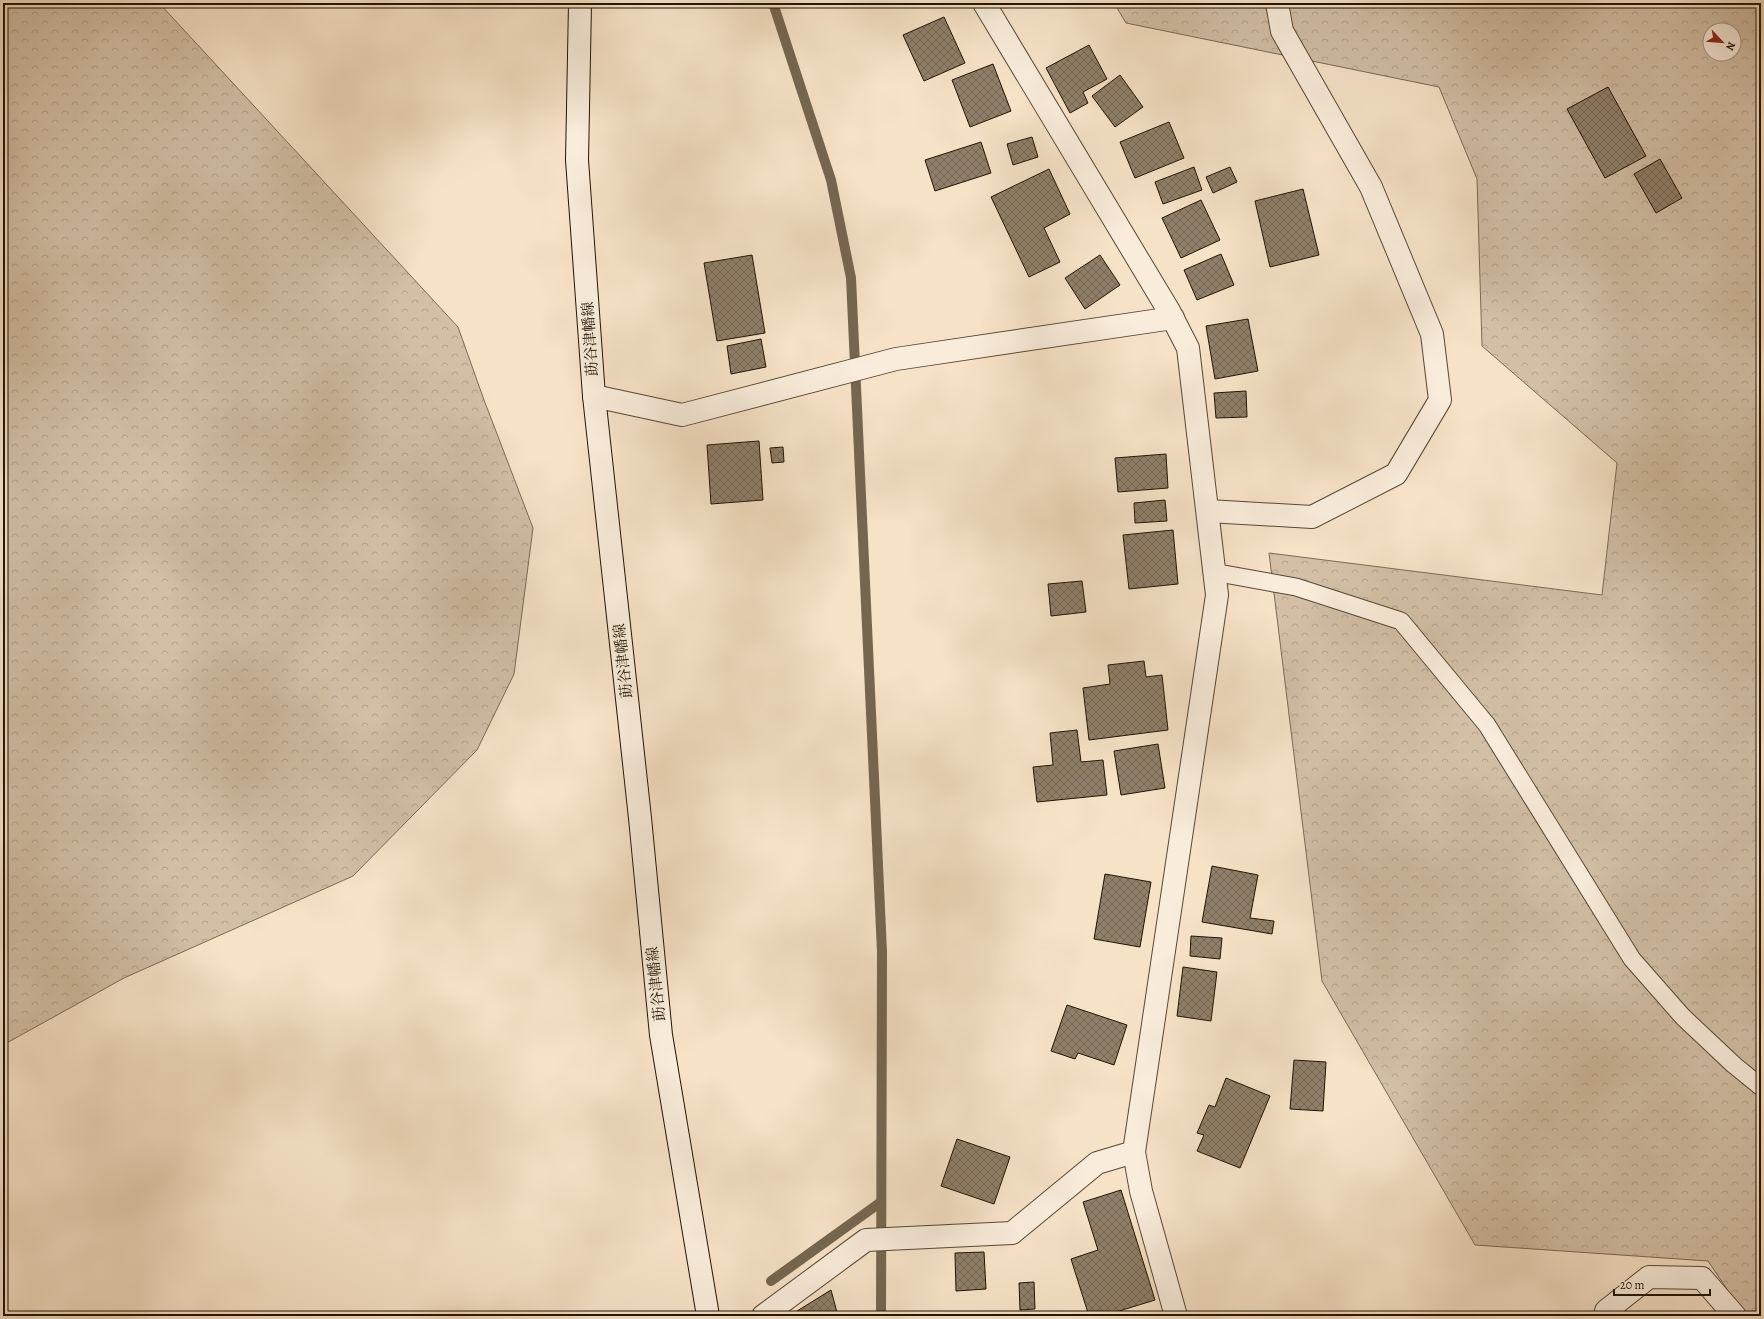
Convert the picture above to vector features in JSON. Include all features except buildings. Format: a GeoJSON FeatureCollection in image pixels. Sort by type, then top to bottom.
{"type":"FeatureCollection","features":[{"type":"Feature","properties":{"kind":"street","name":"莇谷津幡線"},"geometry":{"type":"LineString","coordinates":[[580,3],[577,160],[594,396],[639,810],[661,1035],[708,1316]]}},
{"type":"Feature","properties":{"kind":"street"},"geometry":{"type":"LineString","coordinates":[[984,3],[1173,318],[1188,348],[1208,511],[1216,595],[1134,1152],[1141,1191],[1176,1316]]}},
{"type":"Feature","properties":{"kind":"street"},"geometry":{"type":"LineString","coordinates":[[1208,511],[1312,517],[1396,474],[1440,400],[1432,334],[1371,187],[1282,31],[1277,3]]}},
{"type":"Feature","properties":{"kind":"street"},"geometry":{"type":"LineString","coordinates":[[594,396],[682,415],[896,359],[1173,318]]}},
{"type":"Feature","properties":{"kind":"street"},"geometry":{"type":"LineString","coordinates":[[763,1316],[866,1240],[1012,1232],[1097,1163],[1134,1152]]}},
{"type":"Feature","properties":{"kind":"street"},"geometry":{"type":"LineString","coordinates":[[1605,1316],[1606,1311],[1649,1277],[1702,1278],[1735,1316]]}},
{"type":"Feature","properties":{"kind":"lane"},"geometry":{"type":"LineString","coordinates":[[1213,572],[1296,587],[1401,621],[1487,725],[1632,959],[1683,1017],[1734,1065],[1761,1087]]}},
{"type":"Feature","properties":{"kind":"green space"},"geometry":{"type":"Polygon","coordinates":[[[3,3],[159,3],[458,327],[533,528],[514,674],[477,750],[353,876],[124,978],[3,1045],[3,3]]]}},
{"type":"Feature","properties":{"kind":"green space"},"geometry":{"type":"Polygon","coordinates":[[[1114,3],[1761,3],[1761,1316],[1745,1316],[1708,1261],[1475,1245],[1322,981],[1269,553],[1602,595],[1617,463],[1482,346],[1477,179],[1439,87],[1126,23],[1114,3]]]}},
{"type":"Feature","properties":{"kind":"waterway"},"geometry":{"type":"LineString","coordinates":[[773,3],[831,180],[851,278],[882,952],[881,1316]]}},
{"type":"Feature","properties":{"kind":"waterway"},"geometry":{"type":"LineString","coordinates":[[771,1281],[881,1202]]}}]}
